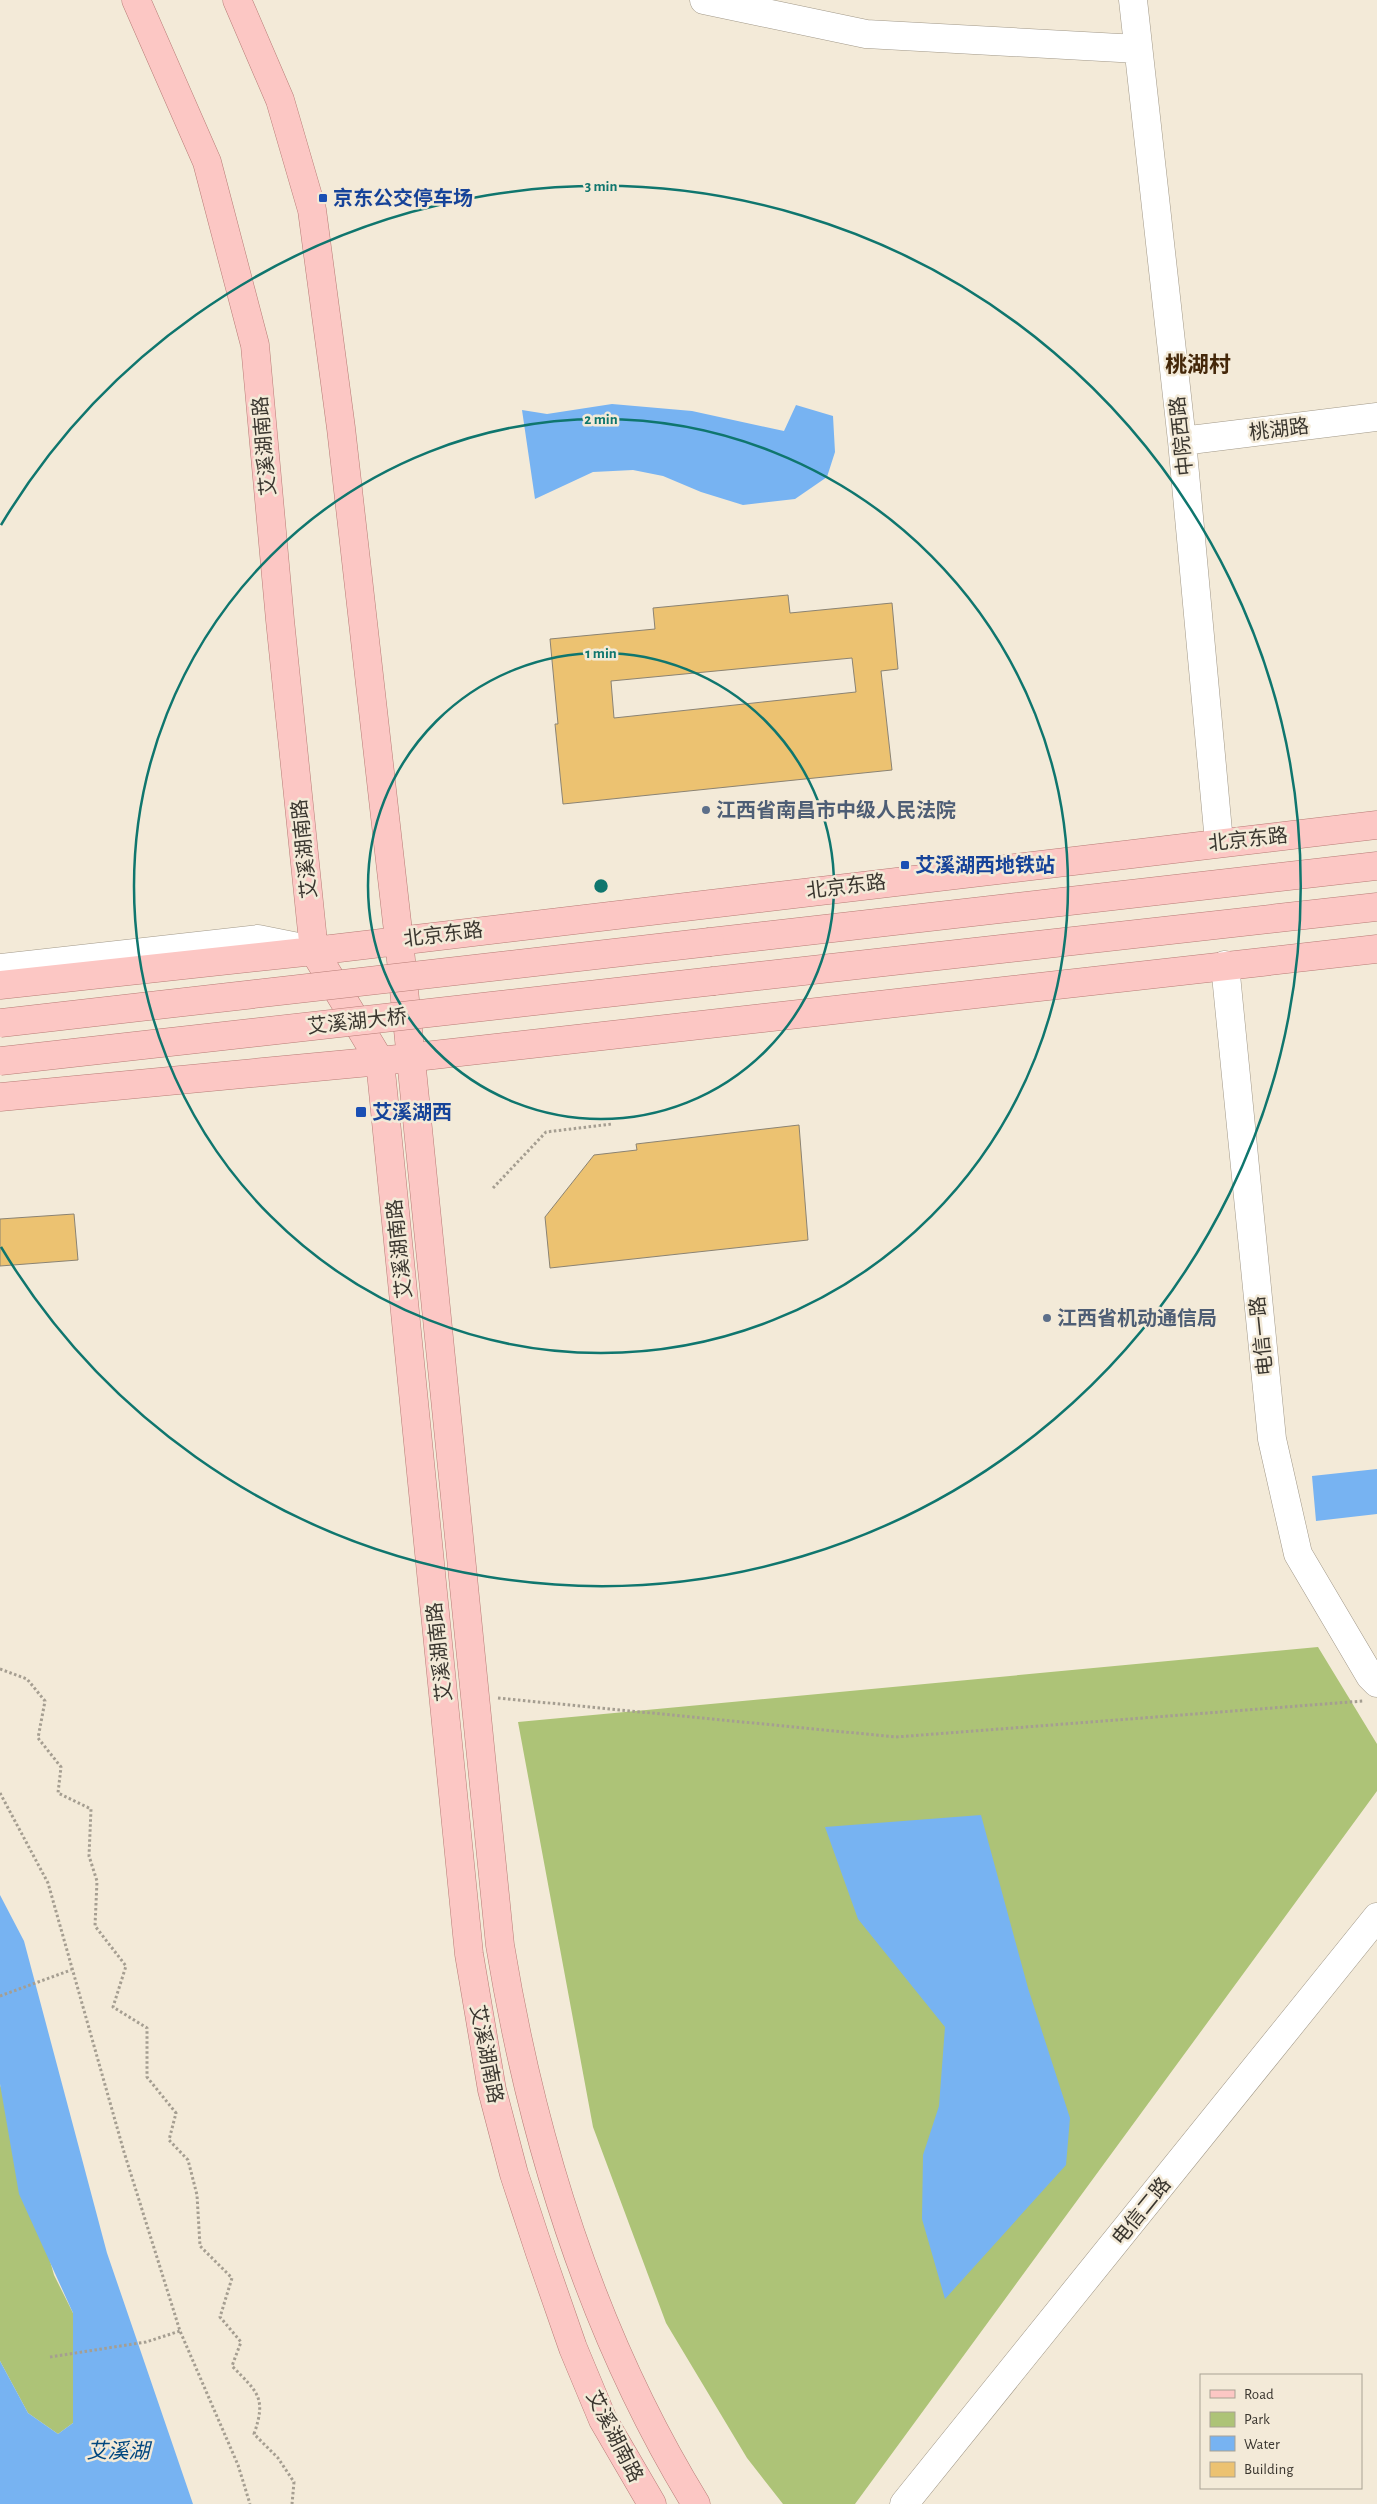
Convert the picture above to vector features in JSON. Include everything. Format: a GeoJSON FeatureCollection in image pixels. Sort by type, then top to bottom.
{"type":"FeatureCollection","features":[{"type":"Feature","properties":{"kind":"main road","name":"艾溪湖南路"},"geometry":{"type":"LineString","coordinates":[[136,0],[207,162],[255,345],[280,620],[314,951],[380,1061],[469,1954],[492,2090],[514,2174],[570,2339],[603,2420],[652,2504]]}},
{"type":"Feature","properties":{"kind":"main road","name":"艾溪湖南路"},"geometry":{"type":"LineString","coordinates":[[237,0],[280,100],[312,210],[341,428],[399,940],[500,1945],[522,2067],[550,2168],[591,2286],[639,2401],[696,2504]]}},
{"type":"Feature","properties":{"kind":"main road","name":"北京东路"},"geometry":{"type":"LineString","coordinates":[[0,985],[314,951],[1219,842],[1377,825]]}},
{"type":"Feature","properties":{"kind":"main road","name":"北京东路"},"geometry":{"type":"LineString","coordinates":[[710,942],[1377,866]]}},
{"type":"Feature","properties":{"kind":"main road","name":"艾溪湖大桥"},"geometry":{"type":"LineString","coordinates":[[0,1061],[1377,907]]}},
{"type":"Feature","properties":{"kind":"main road","name":"艾溪湖大桥"},"geometry":{"type":"LineString","coordinates":[[0,1023],[710,942]]}},
{"type":"Feature","properties":{"kind":"main road"},"geometry":{"type":"LineString","coordinates":[[0,1097],[380,1061],[1377,949]]}},
{"type":"Feature","properties":{"kind":"street"},"geometry":{"type":"LineString","coordinates":[[704,0],[866,34],[1138,49]]}},
{"type":"Feature","properties":{"kind":"street","name":"中院西路"},"geometry":{"type":"LineString","coordinates":[[1133,0],[1182,441],[1219,842]]}},
{"type":"Feature","properties":{"kind":"street","name":"桃湖路"},"geometry":{"type":"LineString","coordinates":[[1182,441],[1377,417]]}},
{"type":"Feature","properties":{"kind":"street"},"geometry":{"type":"LineString","coordinates":[[0,968],[258,939],[314,951]]}},
{"type":"Feature","properties":{"kind":"street","name":"电信一路"},"geometry":{"type":"LineString","coordinates":[[1225,965],[1272,1439],[1298,1554],[1370,1676],[1372,1692]]}},
{"type":"Feature","properties":{"kind":"street"},"geometry":{"type":"LineString","coordinates":[[0,1110],[228,1083],[380,1061]]}},
{"type":"Feature","properties":{"kind":"street","name":"电信二路"},"geometry":{"type":"LineString","coordinates":[[904,2504],[1377,1917]]}},
{"type":"Feature","properties":{"kind":"path"},"geometry":{"type":"LineString","coordinates":[[493,1188],[546,1132],[612,1124]]}},
{"type":"Feature","properties":{"kind":"path"},"geometry":{"type":"LineString","coordinates":[[0,1669],[26,1679],[45,1701],[38,1738],[61,1767],[58,1793],[92,1809],[89,1856],[97,1882],[95,1926],[126,1966],[113,2006],[147,2028],[147,2077],[176,2113],[169,2140],[188,2160],[197,2195],[200,2246],[232,2278],[220,2317],[241,2342],[232,2366],[258,2392],[261,2415],[254,2434],[278,2458],[294,2482],[292,2504]]}},
{"type":"Feature","properties":{"kind":"path"},"geometry":{"type":"LineString","coordinates":[[475,1696],[896,1737],[1372,1692]]}},
{"type":"Feature","properties":{"kind":"path"},"geometry":{"type":"LineString","coordinates":[[0,1793],[48,1883],[71,1970],[124,2152],[180,2331],[238,2465],[250,2504]]}},
{"type":"Feature","properties":{"kind":"path"},"geometry":{"type":"LineString","coordinates":[[0,1996],[71,1970]]}},
{"type":"Feature","properties":{"kind":"path"},"geometry":{"type":"LineString","coordinates":[[50,2357],[146,2342],[180,2331]]}},
{"type":"Feature","properties":{"kind":"green space"},"geometry":{"type":"Polygon","coordinates":[[[1318,1647],[1377,1744],[1377,1791],[855,2504],[783,2504],[747,2458],[666,2323],[593,2127],[518,1722],[1318,1647]]]}},
{"type":"Feature","properties":{"kind":"green space"},"geometry":{"type":"Polygon","coordinates":[[[0,2084],[54,2275],[73,2313],[73,2423],[58,2434],[28,2413],[0,2361],[0,2084]]]}},
{"type":"Feature","properties":{"kind":"water"},"geometry":{"type":"Polygon","coordinates":[[[612,404],[692,411],[784,431],[796,405],[833,416],[835,452],[827,477],[795,499],[743,505],[701,492],[663,476],[633,470],[593,472],[535,499],[522,410],[547,414],[612,404]]]}},
{"type":"Feature","properties":{"kind":"water"},"geometry":{"type":"Polygon","coordinates":[[[1377,1469],[1377,1514],[1316,1521],[1312,1476],[1377,1469]]]}},
{"type":"Feature","properties":{"kind":"water"},"geometry":{"type":"Polygon","coordinates":[[[981,1815],[1028,1988],[1070,2118],[1066,2165],[945,2299],[922,2219],[923,2155],[939,2106],[945,2027],[858,1919],[825,1827],[981,1815]]]}},
{"type":"Feature","properties":{"kind":"water","name":"艾溪湖"},"geometry":{"type":"Polygon","coordinates":[[[0,1895],[24,1941],[107,2253],[193,2504],[0,2504],[0,2361],[28,2413],[58,2434],[73,2423],[73,2313],[19,2194],[0,2084],[0,1895]]]}},
{"type":"Feature","properties":{"kind":"building"},"geometry":{"type":"Polygon","coordinates":[[[788,595],[790,613],[892,603],[898,669],[881,671],[892,770],[563,804],[555,724],[558,724],[550,639],[655,629],[653,608],[788,595]],[[852,658],[611,681],[614,718],[856,692],[852,658]]]}},
{"type":"Feature","properties":{"kind":"building"},"geometry":{"type":"Polygon","coordinates":[[[799,1125],[808,1240],[550,1268],[545,1217],[594,1155],[637,1150],[636,1144],[799,1125]]]}},
{"type":"Feature","properties":{"kind":"building"},"geometry":{"type":"Polygon","coordinates":[[[74,1214],[78,1260],[0,1266],[0,1219],[74,1214]]]}},
{"type":"Feature","properties":{"kind":"place","name":"京东公交停车场"},"geometry":{"type":"Point","coordinates":[323,198]}},
{"type":"Feature","properties":{"kind":"place","name":"江西省南昌市中级人民法院"},"geometry":{"type":"Point","coordinates":[706,810]}},
{"type":"Feature","properties":{"kind":"place","name":"艾溪湖西地铁站"},"geometry":{"type":"Point","coordinates":[905,865]}},
{"type":"Feature","properties":{"kind":"place","name":"艾溪湖西"},"geometry":{"type":"Point","coordinates":[361,1112]}},
{"type":"Feature","properties":{"kind":"place","name":"江西省机动通信局"},"geometry":{"type":"Point","coordinates":[1047,1318]}},
{"type":"Feature","properties":{"kind":"district","name":"桃湖村"},"geometry":{"type":"Point","coordinates":[1198,364]}}]}
